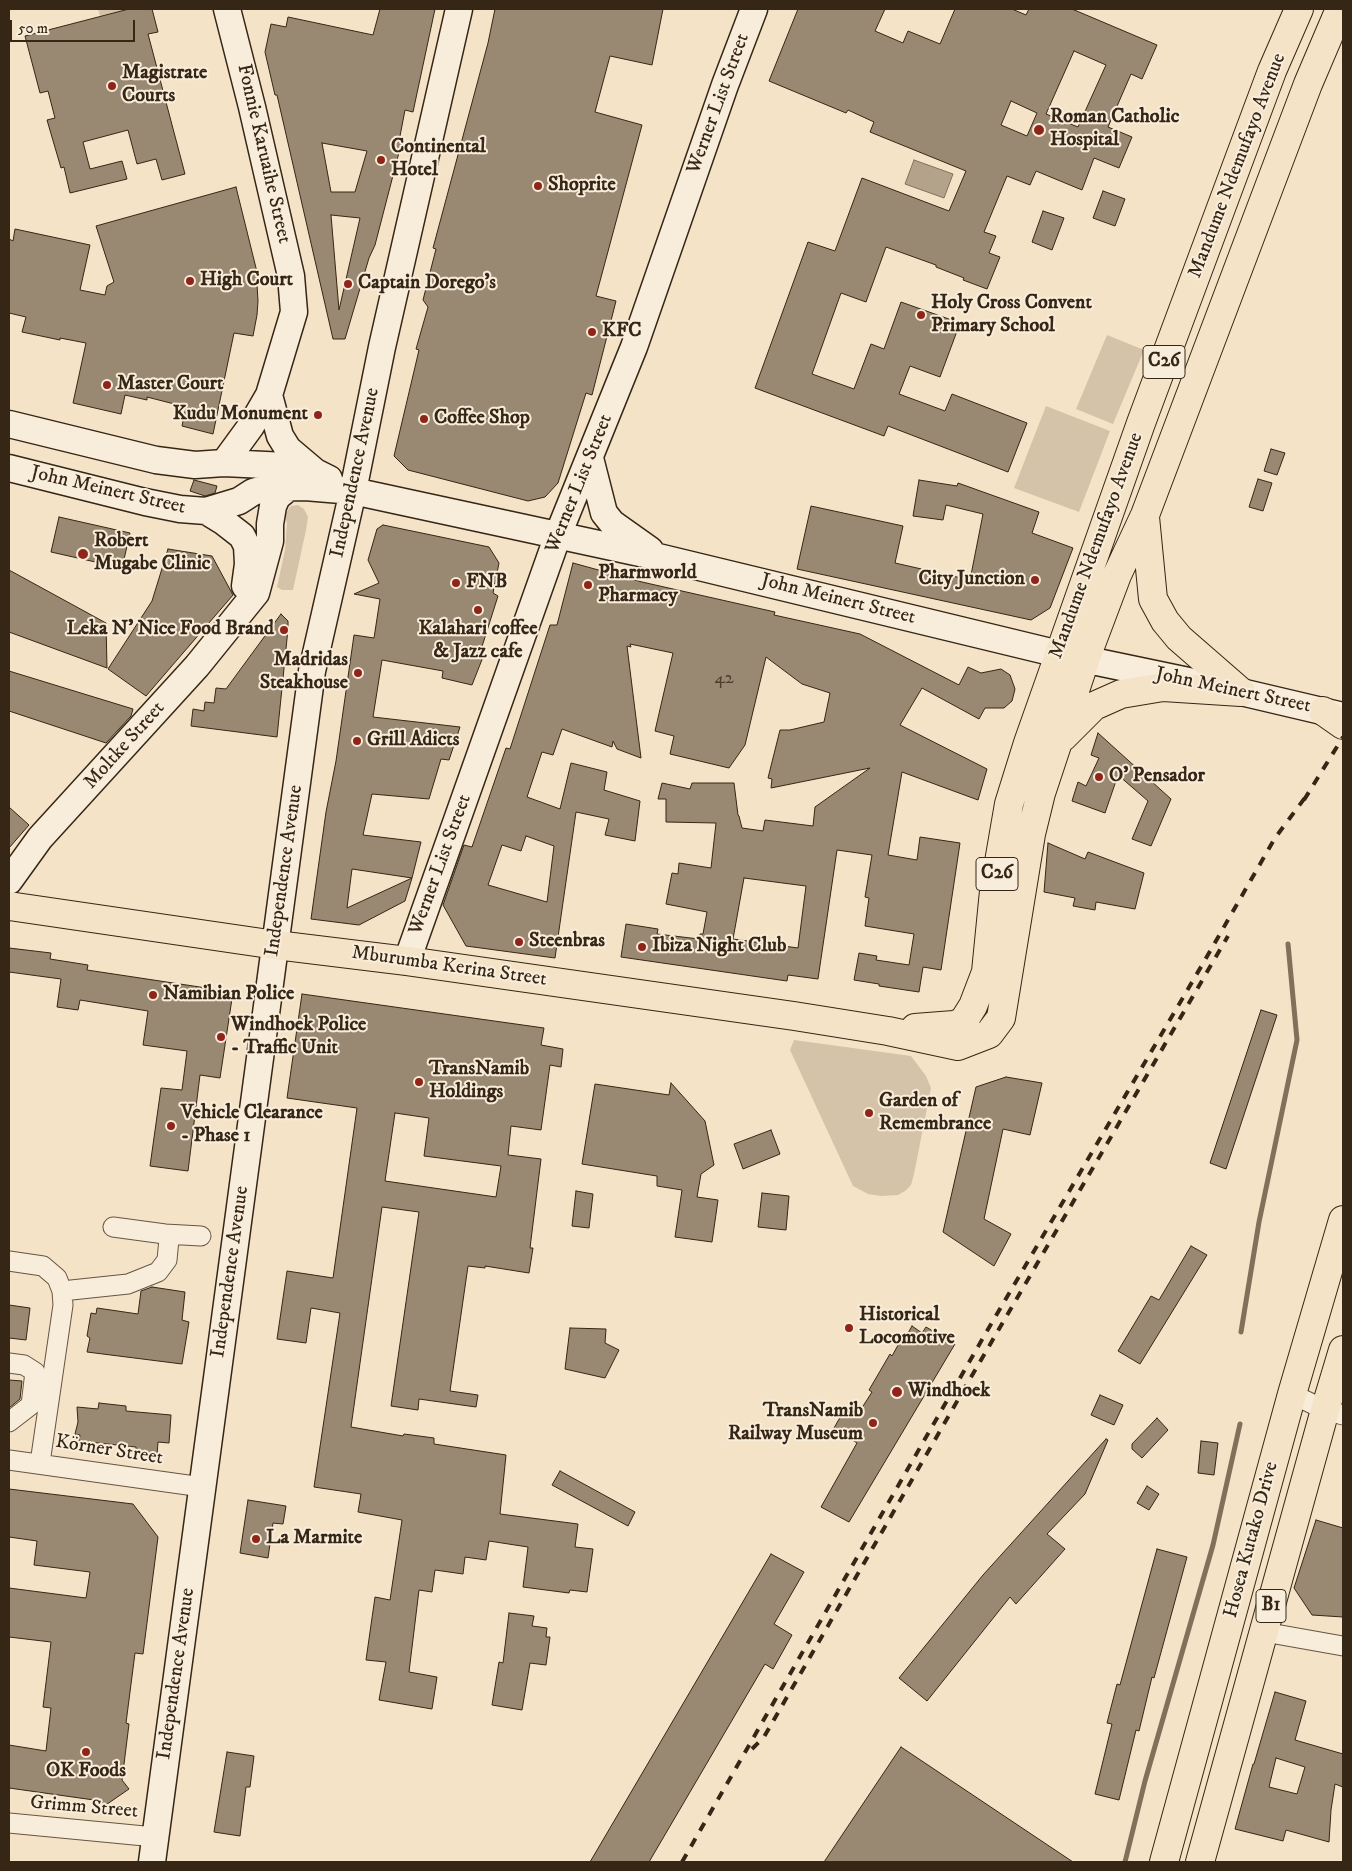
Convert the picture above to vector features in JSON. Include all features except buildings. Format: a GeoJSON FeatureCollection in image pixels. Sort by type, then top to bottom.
{"type":"FeatureCollection","features":[{"type":"Feature","properties":{"kind":"main road","name":"Mandume Ndemufayo Avenue"},"geometry":{"type":"LineString","coordinates":[[888,1031],[954,1025],[963,1022],[973,1006],[986,972],[994,891],[1010,804],[1028,743],[1144,414],[1272,71],[1299,9]]}},
{"type":"Feature","properties":{"kind":"main road","name":"Mandume Ndemufayo Avenue"},"geometry":{"type":"LineString","coordinates":[[888,1031],[958,1046],[989,1034],[1001,1018],[1031,834],[1041,793],[1085,660],[1117,575],[1145,515],[1308,84],[1340,9]]}},
{"type":"Feature","properties":{"kind":"main road"},"geometry":{"type":"LineString","coordinates":[[1145,515],[1153,599],[1160,614],[1179,638],[1241,692]]}},
{"type":"Feature","properties":{"kind":"main road"},"geometry":{"type":"LineString","coordinates":[[1057,744],[1076,722],[1094,706],[1121,694],[1163,687],[1241,692]]}},
{"type":"Feature","properties":{"kind":"main road","name":"Mburumba Kerina Street"},"geometry":{"type":"LineString","coordinates":[[9,906],[276,945],[406,960],[888,1031]]}},
{"type":"Feature","properties":{"kind":"main road","name":"Hosea Kutako Drive"},"geometry":{"type":"LineString","coordinates":[[1164,1862],[1292,1394],[1342,1232]]}},
{"type":"Feature","properties":{"kind":"main road","name":"Hosea Kutako Drive"},"geometry":{"type":"LineString","coordinates":[[1200,1862],[1264,1632],[1334,1412],[1343,1350]]}},
{"type":"Feature","properties":{"kind":"street","name":"Fonnie Karuaihe Street"},"geometry":{"type":"LineString","coordinates":[[224,463],[251,426],[269,395],[294,312],[294,286],[227,9]]}},
{"type":"Feature","properties":{"kind":"street","name":"Independence Avenue"},"geometry":{"type":"LineString","coordinates":[[153,1850],[312,671],[353,491],[382,347],[459,9]]}},
{"type":"Feature","properties":{"kind":"street","name":"Werner List Street"},"geometry":{"type":"LineString","coordinates":[[406,960],[558,535],[634,347],[725,85],[754,9]]}},
{"type":"Feature","properties":{"kind":"street"},"geometry":{"type":"LineString","coordinates":[[269,395],[280,436],[288,449],[317,473]]}},
{"type":"Feature","properties":{"kind":"street","name":"John Meinert Street"},"geometry":{"type":"LineString","coordinates":[[9,424],[156,460],[195,464],[224,463],[286,466],[317,473],[353,491]]}},
{"type":"Feature","properties":{"kind":"street"},"geometry":{"type":"LineString","coordinates":[[49,476],[41,462],[44,450],[51,442],[63,438]]}},
{"type":"Feature","properties":{"kind":"street"},"geometry":{"type":"LineString","coordinates":[[590,458],[604,513],[612,523],[660,558]]}},
{"type":"Feature","properties":{"kind":"street","name":"John Meinert Street"},"geometry":{"type":"LineString","coordinates":[[9,468],[49,476],[180,510],[206,512],[239,501],[253,492],[267,488],[289,487],[353,491],[660,558],[1059,654],[1241,692],[1338,716]]}},
{"type":"Feature","properties":{"kind":"street","name":"Moltke Street"},"geometry":{"type":"LineString","coordinates":[[9,881],[40,838],[184,681],[256,592],[270,541],[273,506],[277,497],[289,487]]}},
{"type":"Feature","properties":{"kind":"street"},"geometry":{"type":"LineString","coordinates":[[206,512],[224,522],[242,536],[247,546],[248,564],[241,611]]}},
{"type":"Feature","properties":{"kind":"street"},"geometry":{"type":"LineString","coordinates":[[113,1227],[165,1234],[201,1236]]}},
{"type":"Feature","properties":{"kind":"street"},"geometry":{"type":"LineString","coordinates":[[59,1284],[128,1284],[158,1272],[167,1260],[169,1239],[165,1234]]}},
{"type":"Feature","properties":{"kind":"street"},"geometry":{"type":"LineString","coordinates":[[9,1261],[44,1266],[59,1284],[62,1304],[40,1463]]}},
{"type":"Feature","properties":{"kind":"street"},"geometry":{"type":"LineString","coordinates":[[9,1363],[24,1365],[35,1372],[31,1405],[9,1422]]}},
{"type":"Feature","properties":{"kind":"street"},"geometry":{"type":"LineString","coordinates":[[1292,1394],[1334,1412]]}},
{"type":"Feature","properties":{"kind":"street","name":"Körner Street"},"geometry":{"type":"LineString","coordinates":[[9,1460],[202,1487]]}},
{"type":"Feature","properties":{"kind":"street"},"geometry":{"type":"LineString","coordinates":[[1264,1632],[1343,1646]]}},
{"type":"Feature","properties":{"kind":"street","name":"Grimm Street"},"geometry":{"type":"LineString","coordinates":[[9,1824],[153,1850]]}},
{"type":"Feature","properties":{"kind":"shaded area"},"geometry":{"type":"Polygon","coordinates":[[[98,9],[129,9],[100,16],[98,9]]]}},
{"type":"Feature","properties":{"kind":"shaded area"},"geometry":{"type":"Polygon","coordinates":[[[914,160],[953,174],[944,198],[905,184],[914,160]]]}},
{"type":"Feature","properties":{"kind":"shaded area"},"geometry":{"type":"Polygon","coordinates":[[[1107,335],[1144,350],[1113,424],[1076,409],[1107,335]]]}},
{"type":"Feature","properties":{"kind":"shaded area"},"geometry":{"type":"Polygon","coordinates":[[[1046,406],[1110,431],[1079,512],[1014,488],[1046,406]]]}},
{"type":"Feature","properties":{"kind":"shaded area"},"geometry":{"type":"Polygon","coordinates":[[[298,505],[304,509],[308,517],[306,530],[293,590],[282,590],[277,587],[285,550],[287,524],[285,514],[291,506],[298,505]]]}},
{"type":"Feature","properties":{"kind":"shaded area"},"geometry":{"type":"Polygon","coordinates":[[[794,1040],[911,1056],[926,1076],[931,1088],[914,1174],[911,1185],[905,1191],[898,1195],[881,1196],[868,1194],[853,1186],[790,1050],[794,1040]]]}},
{"type":"Feature","properties":{"kind":"waterway"},"geometry":{"type":"LineString","coordinates":[[1241,1332],[1259,1222],[1297,1040],[1288,944]]}},
{"type":"Feature","properties":{"kind":"waterway"},"geometry":{"type":"LineString","coordinates":[[1125,1862],[1145,1781],[1213,1545],[1240,1424]]}},
{"type":"Feature","properties":{"kind":"railway"},"geometry":{"type":"LineString","coordinates":[[1304,800],[1343,737]]}},
{"type":"Feature","properties":{"kind":"railway"},"geometry":{"type":"LineString","coordinates":[[682,1862],[987,1331],[1275,838],[1307,795]]}},
{"type":"Feature","properties":{"kind":"railway"},"geometry":{"type":"LineString","coordinates":[[752,1749],[764,1737],[1228,936]]}},
{"type":"Feature","properties":{"kind":"place","name":"Magistrate Courts"},"geometry":{"type":"Point","coordinates":[112,86]}},
{"type":"Feature","properties":{"kind":"place","name":"Roman Catholic Hospital"},"geometry":{"type":"Point","coordinates":[1039,130]}},
{"type":"Feature","properties":{"kind":"place","name":"Continental Hotel"},"geometry":{"type":"Point","coordinates":[381,160]}},
{"type":"Feature","properties":{"kind":"place","name":"Shoprite"},"geometry":{"type":"Point","coordinates":[538,186]}},
{"type":"Feature","properties":{"kind":"place","name":"High Court"},"geometry":{"type":"Point","coordinates":[190,281]}},
{"type":"Feature","properties":{"kind":"place","name":"Captain Dorego's"},"geometry":{"type":"Point","coordinates":[348,284]}},
{"type":"Feature","properties":{"kind":"place","name":"Holy Cross Convent Primary School"},"geometry":{"type":"Point","coordinates":[921,315]}},
{"type":"Feature","properties":{"kind":"place","name":"KFC"},"geometry":{"type":"Point","coordinates":[592,332]}},
{"type":"Feature","properties":{"kind":"place","name":"Master Court"},"geometry":{"type":"Point","coordinates":[107,385]}},
{"type":"Feature","properties":{"kind":"place","name":"Kudu Monument"},"geometry":{"type":"Point","coordinates":[318,415]}},
{"type":"Feature","properties":{"kind":"place","name":"Coffee Shop"},"geometry":{"type":"Point","coordinates":[424,419]}},
{"type":"Feature","properties":{"kind":"place","name":"Robert Mugabe Clinic"},"geometry":{"type":"Point","coordinates":[83,554]}},
{"type":"Feature","properties":{"kind":"place","name":"City Junction"},"geometry":{"type":"Point","coordinates":[1035,580]}},
{"type":"Feature","properties":{"kind":"place","name":"FNB"},"geometry":{"type":"Point","coordinates":[456,583]}},
{"type":"Feature","properties":{"kind":"place","name":"Pharmworld Pharmacy"},"geometry":{"type":"Point","coordinates":[588,585]}},
{"type":"Feature","properties":{"kind":"place","name":"Kalahari coffee & Jazz cafe"},"geometry":{"type":"Point","coordinates":[478,610]}},
{"type":"Feature","properties":{"kind":"place","name":"Leka N' Nice Food Brand"},"geometry":{"type":"Point","coordinates":[284,630]}},
{"type":"Feature","properties":{"kind":"place","name":"Madridas Steakhouse"},"geometry":{"type":"Point","coordinates":[358,673]}},
{"type":"Feature","properties":{"kind":"place","name":"Grill Adicts"},"geometry":{"type":"Point","coordinates":[357,741]}},
{"type":"Feature","properties":{"kind":"place","name":"O' Pensador"},"geometry":{"type":"Point","coordinates":[1099,777]}},
{"type":"Feature","properties":{"kind":"place","name":"Steenbras"},"geometry":{"type":"Point","coordinates":[519,942]}},
{"type":"Feature","properties":{"kind":"place","name":"Ibiza Night Club"},"geometry":{"type":"Point","coordinates":[642,947]}},
{"type":"Feature","properties":{"kind":"place","name":"Namibian Police"},"geometry":{"type":"Point","coordinates":[153,995]}},
{"type":"Feature","properties":{"kind":"place","name":"Windhoek Police - Traffic Unit"},"geometry":{"type":"Point","coordinates":[221,1037]}},
{"type":"Feature","properties":{"kind":"place","name":"TransNamib Holdings"},"geometry":{"type":"Point","coordinates":[419,1082]}},
{"type":"Feature","properties":{"kind":"place","name":"Garden of Remembrance"},"geometry":{"type":"Point","coordinates":[869,1113]}},
{"type":"Feature","properties":{"kind":"place","name":"Vehicle Clearance - Phase 1"},"geometry":{"type":"Point","coordinates":[171,1126]}},
{"type":"Feature","properties":{"kind":"place","name":"Historical Locomotive"},"geometry":{"type":"Point","coordinates":[849,1328]}},
{"type":"Feature","properties":{"kind":"place","name":"Windhoek"},"geometry":{"type":"Point","coordinates":[897,1392]}},
{"type":"Feature","properties":{"kind":"place","name":"TransNamib Railway Museum"},"geometry":{"type":"Point","coordinates":[873,1423]}},
{"type":"Feature","properties":{"kind":"place","name":"La Marmite"},"geometry":{"type":"Point","coordinates":[256,1539]}},
{"type":"Feature","properties":{"kind":"place","name":"OK Foods"},"geometry":{"type":"Point","coordinates":[86,1752]}}]}
